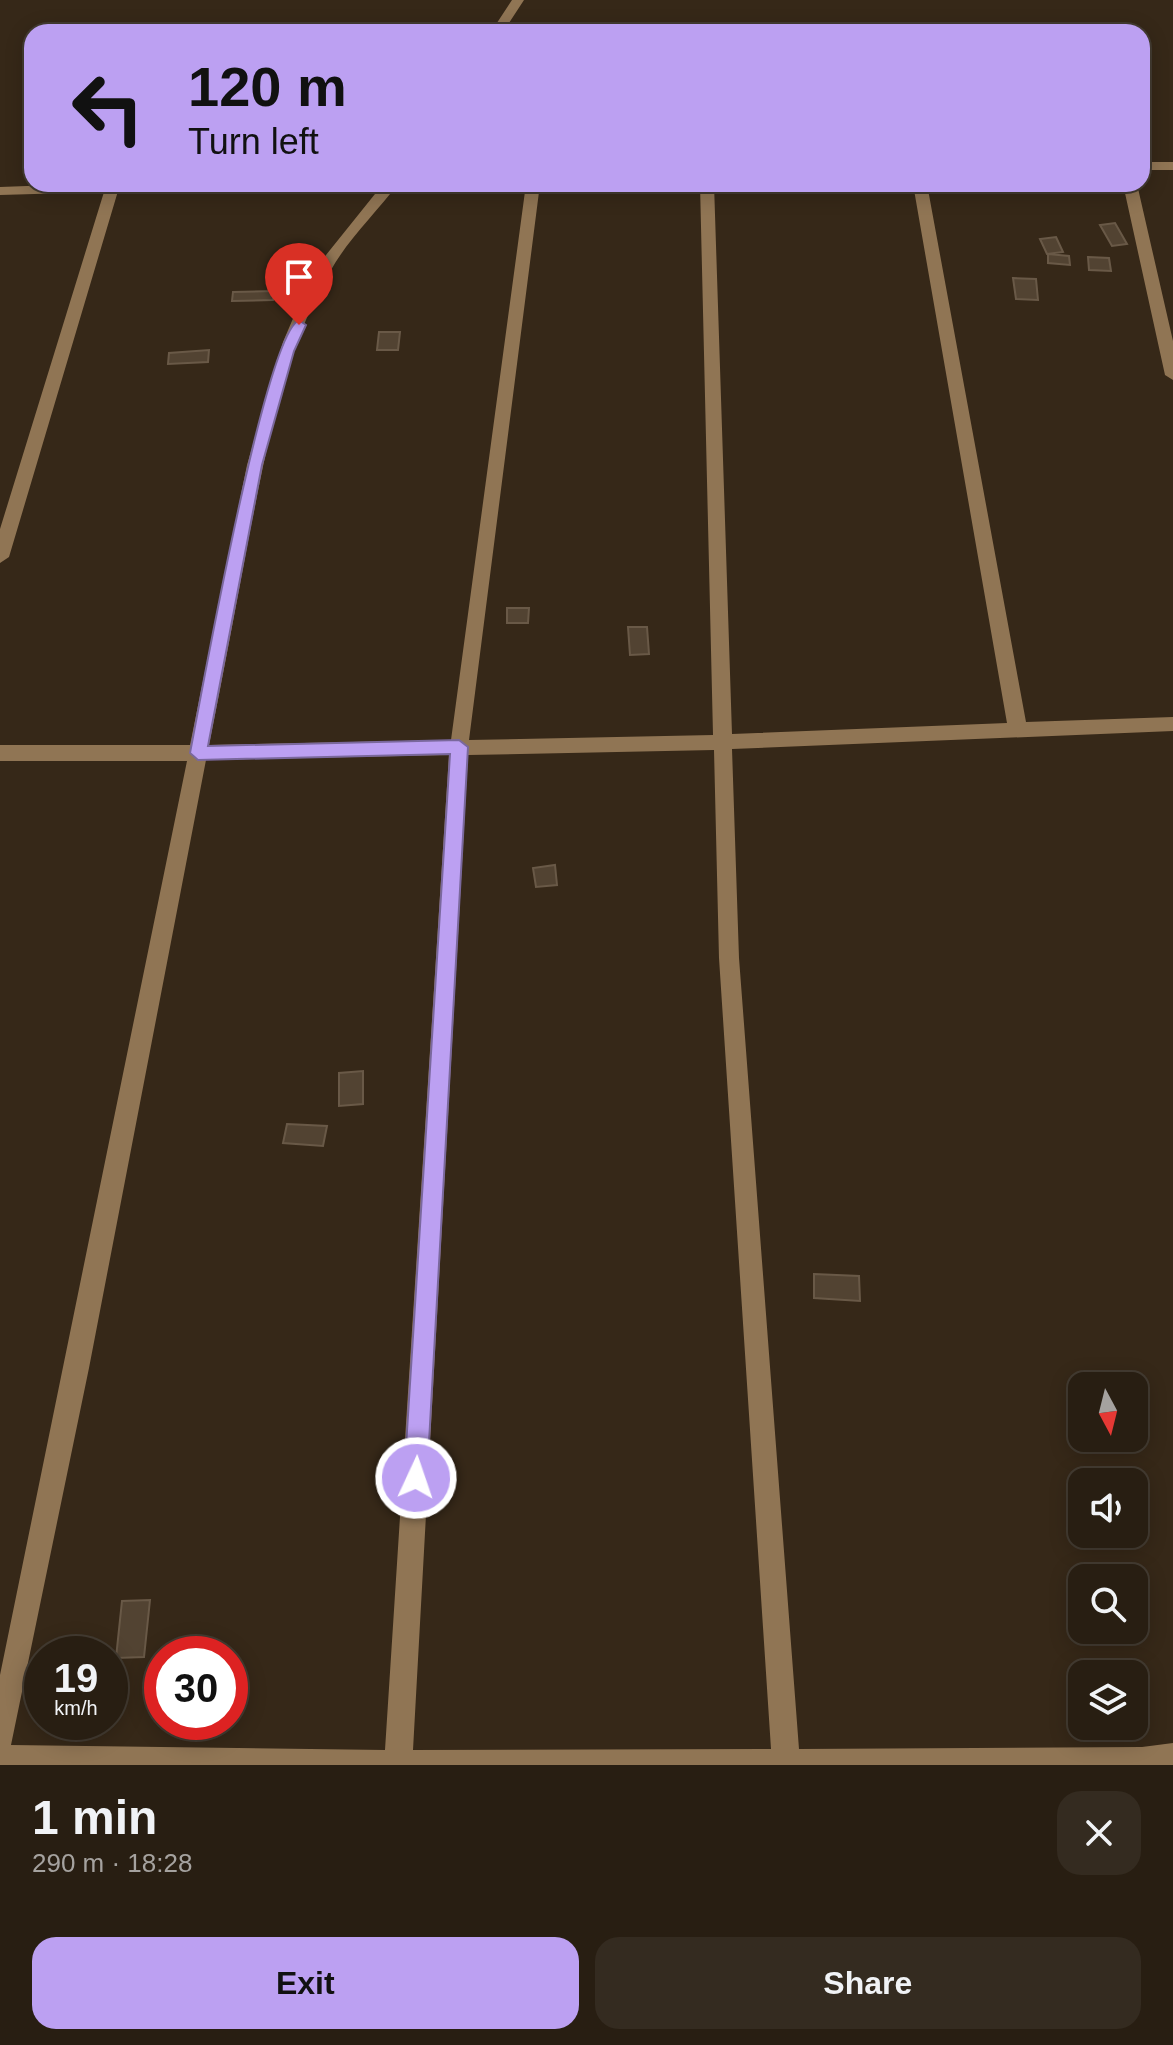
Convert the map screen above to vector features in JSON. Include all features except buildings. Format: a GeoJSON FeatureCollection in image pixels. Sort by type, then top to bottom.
{"type":"FeatureCollection","features":[{"type":"Feature","properties":{"kind":"street"},"geometry":{"type":"LineString","coordinates":[[502,24],[518,0]]}},
{"type":"Feature","properties":{"kind":"street"},"geometry":{"type":"LineString","coordinates":[[1150,166],[1173,166]]}},
{"type":"Feature","properties":{"kind":"street"},"geometry":{"type":"LineString","coordinates":[[0,191],[24,190]]}},
{"type":"Feature","properties":{"kind":"street"},"geometry":{"type":"LineString","coordinates":[[0,557],[111,192]]}},
{"type":"Feature","properties":{"kind":"street"},"geometry":{"type":"LineString","coordinates":[[0,1739],[84,1338],[255,465],[287,351],[322,273],[353,227],[384,192]]}},
{"type":"Feature","properties":{"kind":"street"},"geometry":{"type":"LineString","coordinates":[[398,1764],[459,747],[532,192]]}},
{"type":"Feature","properties":{"kind":"street"},"geometry":{"type":"LineString","coordinates":[[707,192],[729,958],[786,1764]]}},
{"type":"Feature","properties":{"kind":"street"},"geometry":{"type":"LineString","coordinates":[[921,192],[1018,730]]}},
{"type":"Feature","properties":{"kind":"street"},"geometry":{"type":"LineString","coordinates":[[1132,192],[1173,375]]}},
{"type":"Feature","properties":{"kind":"street"},"geometry":{"type":"LineString","coordinates":[[0,753],[198,753],[721,742],[1173,724]]}},
{"type":"Feature","properties":{"kind":"street"},"geometry":{"type":"LineString","coordinates":[[0,1759],[398,1764],[786,1764],[1143,1763],[1173,1757]]}},
{"type":"Feature","properties":{"kind":"route"},"geometry":{"type":"LineString","coordinates":[[299,325],[287,351],[255,465],[198,753],[459,747],[416,1478]]}}]}
